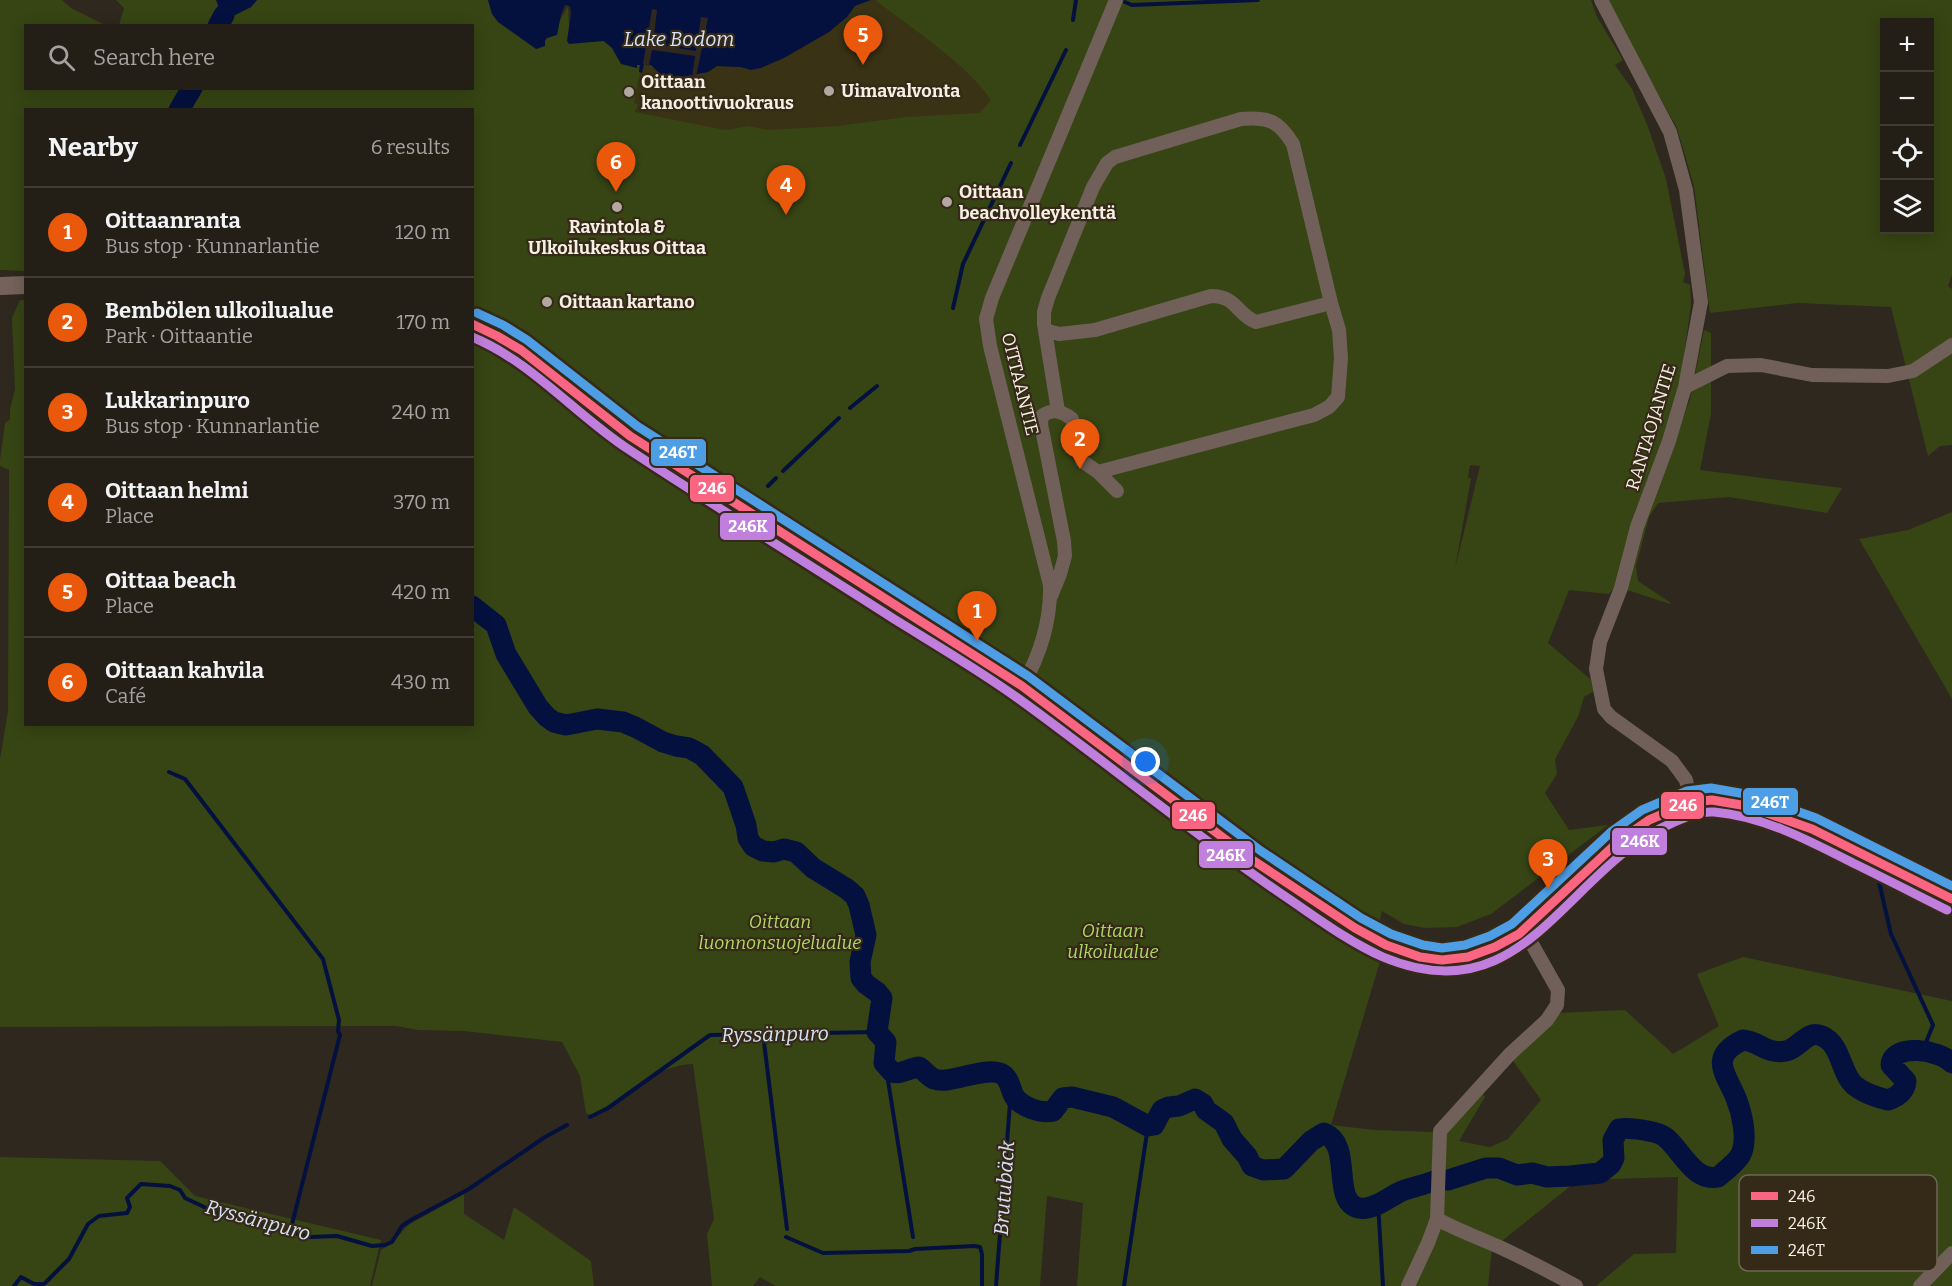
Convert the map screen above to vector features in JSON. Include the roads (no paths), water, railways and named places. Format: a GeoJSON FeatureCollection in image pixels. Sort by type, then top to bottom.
{"type":"FeatureCollection","features":[{"type":"Feature","properties":{"kind":"main road"},"geometry":{"type":"LineString","coordinates":[[0,286],[24,285]]}},
{"type":"Feature","properties":{"kind":"main road"},"geometry":{"type":"LineString","coordinates":[[474,325],[485,328],[530,356],[592,409],[630,436],[1022,686],[1254,861],[1355,928],[1386,945],[1420,957],[1442,960],[1468,957],[1495,947],[1524,930],[1619,841],[1649,820],[1691,802],[1712,800],[1776,814],[1812,829],[1952,899]]}},
{"type":"Feature","properties":{"kind":"street","name":"OITTAANTIE"},"geometry":{"type":"LineString","coordinates":[[1022,686],[1041,645],[1050,598],[1050,585],[990,346],[986,319],[992,298],[1116,0]]}},
{"type":"Feature","properties":{"kind":"street","name":"RANTAOJANTIE"},"geometry":{"type":"LineString","coordinates":[[1600,0],[1670,132],[1686,190],[1701,302],[1685,387],[1669,441],[1638,527],[1621,588],[1600,642],[1596,669],[1604,709],[1611,717],[1672,760],[1686,780],[1691,802]]}},
{"type":"Feature","properties":{"kind":"street"},"geometry":{"type":"LineString","coordinates":[[1058,411],[1044,312],[1093,187],[1107,163],[1114,157],[1241,119],[1260,118],[1272,121],[1285,131],[1293,144],[1339,330],[1341,357],[1338,397],[1329,407],[1314,415],[1098,472]]}},
{"type":"Feature","properties":{"kind":"street"},"geometry":{"type":"LineString","coordinates":[[1045,330],[1059,334],[1095,330],[1211,296],[1229,299],[1245,315],[1256,322],[1331,303]]}},
{"type":"Feature","properties":{"kind":"street"},"geometry":{"type":"LineString","coordinates":[[1685,387],[1727,366],[1761,365],[1812,375],[1888,376],[1913,371],[1952,345]]}},
{"type":"Feature","properties":{"kind":"street"},"geometry":{"type":"LineString","coordinates":[[1050,598],[1065,556],[1041,424],[1042,416],[1047,412],[1058,411],[1072,418],[1083,461],[1117,491]]}},
{"type":"Feature","properties":{"kind":"street"},"geometry":{"type":"LineString","coordinates":[[1407,1286],[1437,1219],[1440,1131],[1509,1055],[1547,1020],[1557,1005],[1558,990],[1524,930]]}},
{"type":"Feature","properties":{"kind":"street"},"geometry":{"type":"LineString","coordinates":[[1437,1219],[1459,1232],[1495,1245],[1576,1286]]}},
{"type":"Feature","properties":{"kind":"street"},"geometry":{"type":"LineString","coordinates":[[1937,1268],[1952,1253]]}},
{"type":"Feature","properties":{"kind":"street"},"geometry":{"type":"LineString","coordinates":[[1920,1286],[1935,1271]]}},
{"type":"Feature","properties":{"kind":"water"},"geometry":{"type":"Polygon","coordinates":[[[216,0],[257,0],[251,7],[229,18],[218,11],[216,0]]]}},
{"type":"Feature","properties":{"kind":"water","name":"Lake Bodom"},"geometry":{"type":"Polygon","coordinates":[[[488,0],[871,0],[855,6],[847,17],[829,32],[784,58],[761,68],[751,70],[717,66],[708,72],[682,77],[660,74],[651,65],[644,64],[642,73],[639,72],[640,65],[637,65],[637,68],[621,64],[612,48],[604,41],[569,44],[567,41],[571,13],[570,6],[565,5],[557,35],[547,38],[545,46],[536,49],[498,22],[492,14],[488,0]]]}},
{"type":"Feature","properties":{"kind":"waterway"},"geometry":{"type":"LineString","coordinates":[[1073,20],[1076,0]]}},
{"type":"Feature","properties":{"kind":"waterway"},"geometry":{"type":"LineString","coordinates":[[1125,2],[1132,5],[1258,0]]}},
{"type":"Feature","properties":{"kind":"waterway"},"geometry":{"type":"LineString","coordinates":[[219,24],[224,15]]}},
{"type":"Feature","properties":{"kind":"waterway"},"geometry":{"type":"LineString","coordinates":[[1020,145],[1066,50]]}},
{"type":"Feature","properties":{"kind":"waterway"},"geometry":{"type":"LineString","coordinates":[[180,108],[191,90]]}},
{"type":"Feature","properties":{"kind":"waterway"},"geometry":{"type":"LineString","coordinates":[[953,308],[963,264],[1011,163]]}},
{"type":"Feature","properties":{"kind":"waterway"},"geometry":{"type":"LineString","coordinates":[[850,408],[877,386]]}},
{"type":"Feature","properties":{"kind":"waterway"},"geometry":{"type":"LineString","coordinates":[[783,471],[839,418]]}},
{"type":"Feature","properties":{"kind":"waterway"},"geometry":{"type":"LineString","coordinates":[[768,486],[776,478]]}},
{"type":"Feature","properties":{"kind":"waterway"},"geometry":{"type":"LineString","coordinates":[[474,608],[496,625],[506,654],[538,707],[547,717],[554,722],[566,725],[597,719],[623,722],[663,742],[689,748],[702,755],[733,787],[748,838],[753,846],[763,851],[774,852],[784,849],[796,852],[813,868],[855,896],[866,935],[860,962],[861,978],[882,998],[877,1032],[886,1042],[884,1063],[892,1072],[899,1073],[919,1067],[932,1078],[941,1080],[984,1072],[1000,1073],[1008,1080],[1017,1100],[1032,1109],[1053,1111],[1063,1098],[1072,1097],[1113,1107],[1148,1126],[1154,1125],[1162,1110],[1195,1099],[1224,1123],[1232,1139],[1247,1156],[1252,1166],[1263,1170],[1284,1169],[1311,1141],[1324,1133],[1333,1139],[1338,1149],[1346,1195],[1350,1203],[1359,1208],[1370,1207],[1402,1191],[1434,1181]]}},
{"type":"Feature","properties":{"kind":"waterway"},"geometry":{"type":"LineString","coordinates":[[169,772],[185,779],[323,959],[339,1020],[340,1035],[290,1232]]}},
{"type":"Feature","properties":{"kind":"waterway"},"geometry":{"type":"LineString","coordinates":[[1876,869],[1891,934],[1933,1025],[1923,1050]]}},
{"type":"Feature","properties":{"kind":"waterway","name":"Ryssänpuro"},"geometry":{"type":"LineString","coordinates":[[590,1117],[608,1108],[710,1035],[877,1032]]}},
{"type":"Feature","properties":{"kind":"waterway"},"geometry":{"type":"LineString","coordinates":[[763,1034],[787,1229]]}},
{"type":"Feature","properties":{"kind":"waterway"},"geometry":{"type":"LineString","coordinates":[[1448,1180],[1486,1168],[1499,1168],[1517,1175],[1532,1173],[1547,1177],[1600,1173],[1611,1164],[1614,1158],[1613,1140],[1619,1129],[1643,1130],[1661,1135],[1671,1142],[1694,1170],[1701,1175],[1718,1177],[1737,1160],[1743,1148],[1742,1118],[1723,1067],[1725,1053],[1743,1040],[1779,1052],[1791,1049],[1812,1035],[1822,1036],[1829,1040],[1837,1052],[1849,1080],[1854,1085],[1874,1096],[1888,1100],[1900,1094],[1905,1085],[1906,1081],[1891,1065],[1900,1053],[1918,1050],[1946,1058],[1952,1063]]}},
{"type":"Feature","properties":{"kind":"waterway","name":"Brutubäck"},"geometry":{"type":"LineString","coordinates":[[886,1068],[913,1237]]}},
{"type":"Feature","properties":{"kind":"waterway","name":"Brutubäck"},"geometry":{"type":"LineString","coordinates":[[996,1286],[1011,1090]]}},
{"type":"Feature","properties":{"kind":"waterway","name":"Ryssänpuro"},"geometry":{"type":"LineString","coordinates":[[14,1286],[21,1277],[34,1284],[44,1284],[69,1259],[88,1224],[99,1216],[127,1213],[130,1207],[127,1198],[141,1184],[170,1186],[180,1190],[185,1198],[219,1214],[310,1237],[337,1236],[372,1246],[385,1245],[392,1242],[402,1226],[411,1220],[469,1189],[545,1137],[567,1125]]}},
{"type":"Feature","properties":{"kind":"waterway"},"geometry":{"type":"LineString","coordinates":[[1124,1286],[1148,1126]]}},
{"type":"Feature","properties":{"kind":"waterway"},"geometry":{"type":"LineString","coordinates":[[1378,1203],[1383,1286]]}},
{"type":"Feature","properties":{"kind":"waterway"},"geometry":{"type":"LineString","coordinates":[[786,1237],[823,1253],[915,1249]]}},
{"type":"Feature","properties":{"kind":"waterway","name":"Brutubäck"},"geometry":{"type":"LineString","coordinates":[[915,1249],[980,1247],[982,1286]]}},
{"type":"Feature","properties":{"kind":"place","name":"Oittaa beach"},"geometry":{"type":"Point","coordinates":[863,65]}},
{"type":"Feature","properties":{"kind":"place","name":"Uimavalvonta"},"geometry":{"type":"Point","coordinates":[829,91]}},
{"type":"Feature","properties":{"kind":"place","name":"Oittaan kanoottivuokraus"},"geometry":{"type":"Point","coordinates":[629,92]}},
{"type":"Feature","properties":{"kind":"place","name":"Oittaan kahvila"},"geometry":{"type":"Point","coordinates":[616,192]}},
{"type":"Feature","properties":{"kind":"place","name":"Oittaan beachvolleykenttä"},"geometry":{"type":"Point","coordinates":[947,202]}},
{"type":"Feature","properties":{"kind":"place","name":"Ravintola & Ulkoilukeskus Oittaa"},"geometry":{"type":"Point","coordinates":[617,207]}},
{"type":"Feature","properties":{"kind":"place","name":"Oittaan helmi"},"geometry":{"type":"Point","coordinates":[786,215]}},
{"type":"Feature","properties":{"kind":"place","name":"Oittaan kartano"},"geometry":{"type":"Point","coordinates":[547,302]}},
{"type":"Feature","properties":{"kind":"place","name":"Bembölen ulkoilualue"},"geometry":{"type":"Point","coordinates":[1080,469]}},
{"type":"Feature","properties":{"kind":"place","name":"Oittaanranta"},"geometry":{"type":"Point","coordinates":[977,641]}},
{"type":"Feature","properties":{"kind":"place","name":"Lukkarinpuro"},"geometry":{"type":"Point","coordinates":[1548,889]}},
{"type":"Feature","properties":{"kind":"park label","name":"Oittaan luonnonsuojelualue"},"geometry":{"type":"Point","coordinates":[780,932]}},
{"type":"Feature","properties":{"kind":"park label","name":"Oittaan ulkoilualue"},"geometry":{"type":"Point","coordinates":[1113,941]}}]}
